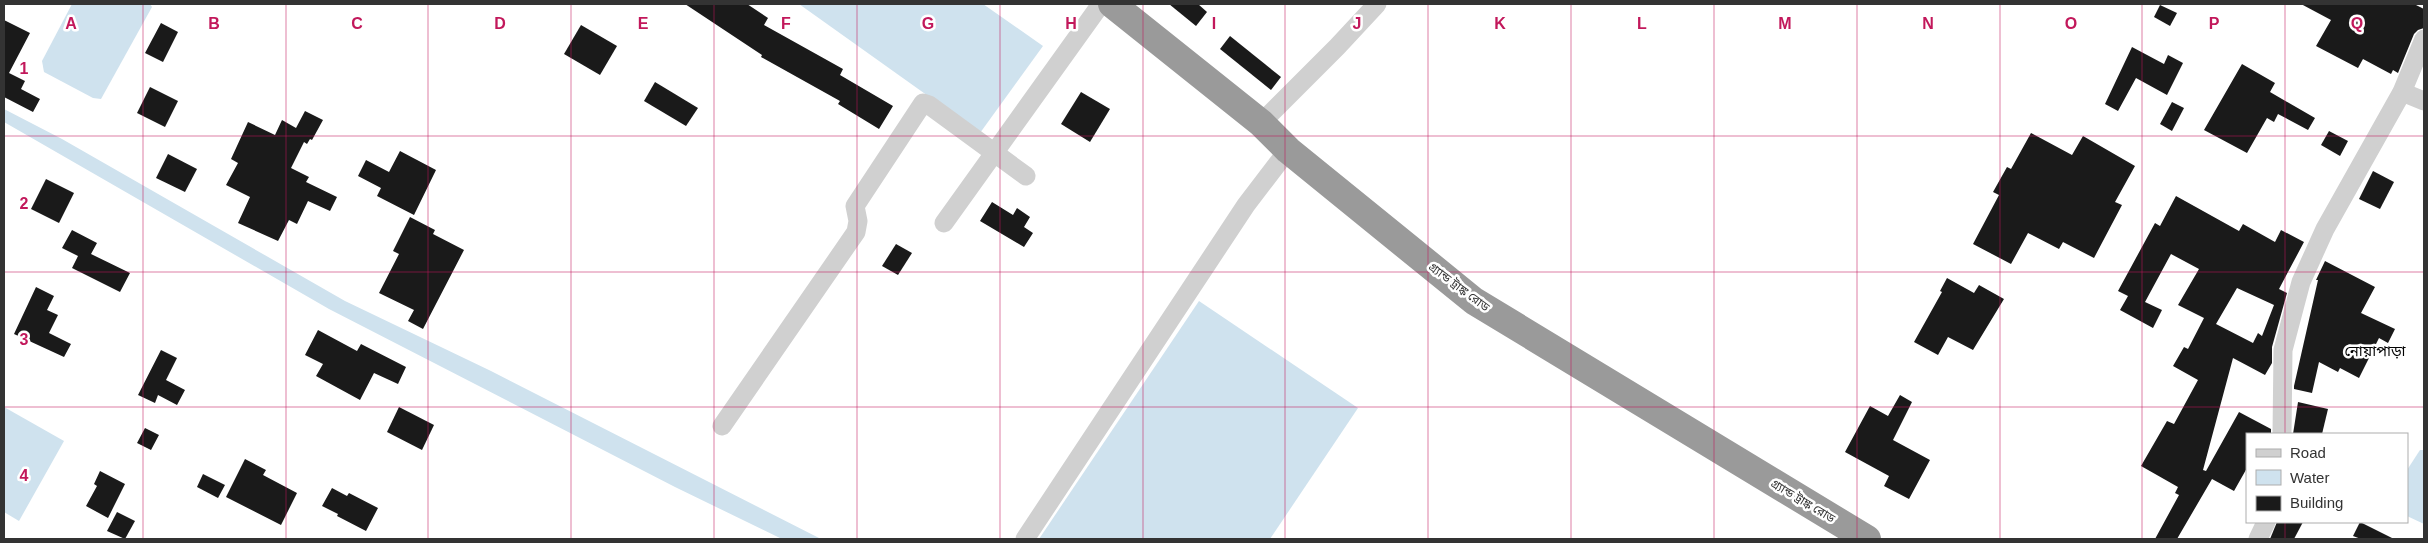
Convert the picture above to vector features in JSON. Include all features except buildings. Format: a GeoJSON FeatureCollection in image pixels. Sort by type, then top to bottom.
{"type":"FeatureCollection","features":[{"type":"Feature","properties":{"kind":"highway","name":"গ্র্যান্ড ট্রাঙ্ক রোড"},"geometry":{"type":"LineString","coordinates":[[1112,4],[1261,123],[1288,150],[1474,301],[1839,532],[1867,539]]}},
{"type":"Feature","properties":{"kind":"street"},"geometry":{"type":"LineString","coordinates":[[944,223],[1101,4]]}},
{"type":"Feature","properties":{"kind":"street"},"geometry":{"type":"LineString","coordinates":[[1261,123],[1377,4]]}},
{"type":"Feature","properties":{"kind":"street"},"geometry":{"type":"LineString","coordinates":[[2282,433],[2283,350],[2301,282],[2325,229],[2402,92],[2424,39]]}},
{"type":"Feature","properties":{"kind":"street"},"geometry":{"type":"LineString","coordinates":[[2402,92],[2424,101]]}},
{"type":"Feature","properties":{"kind":"street"},"geometry":{"type":"LineString","coordinates":[[722,426],[856,232],[858,221],[855,206],[922,103],[929,105],[1026,176]]}},
{"type":"Feature","properties":{"kind":"street"},"geometry":{"type":"LineString","coordinates":[[1025,539],[1246,206],[1288,150]]}},
{"type":"Feature","properties":{"kind":"street"},"geometry":{"type":"LineString","coordinates":[[2258,539],[2266,523]]}},
{"type":"Feature","properties":{"kind":"water"},"geometry":{"type":"Polygon","coordinates":[[[72,4],[150,4],[152,7],[101,99],[93,98],[44,72],[42,61],[72,4]]]}},
{"type":"Feature","properties":{"kind":"water"},"geometry":{"type":"Polygon","coordinates":[[[799,4],[983,4],[1043,46],[980,133],[799,4]]]}},
{"type":"Feature","properties":{"kind":"water"},"geometry":{"type":"Polygon","coordinates":[[[4,109],[62,139],[345,301],[491,371],[821,539],[782,539],[675,487],[329,309],[4,122],[4,109]]]}},
{"type":"Feature","properties":{"kind":"water"},"geometry":{"type":"Polygon","coordinates":[[[1199,301],[1358,408],[1270,539],[1039,539],[1199,301]]]}},
{"type":"Feature","properties":{"kind":"water"},"geometry":{"type":"Polygon","coordinates":[[[4,407],[64,441],[19,521],[4,512],[4,407]]]}},
{"type":"Feature","properties":{"kind":"water"},"geometry":{"type":"Polygon","coordinates":[[[2420,450],[2424,450],[2424,524],[2408,516],[2408,468],[2420,450]]]}},
{"type":"Feature","properties":{"kind":"district","name":"নোয়াপাড়া"},"geometry":{"type":"Point","coordinates":[2375,351]}}]}
